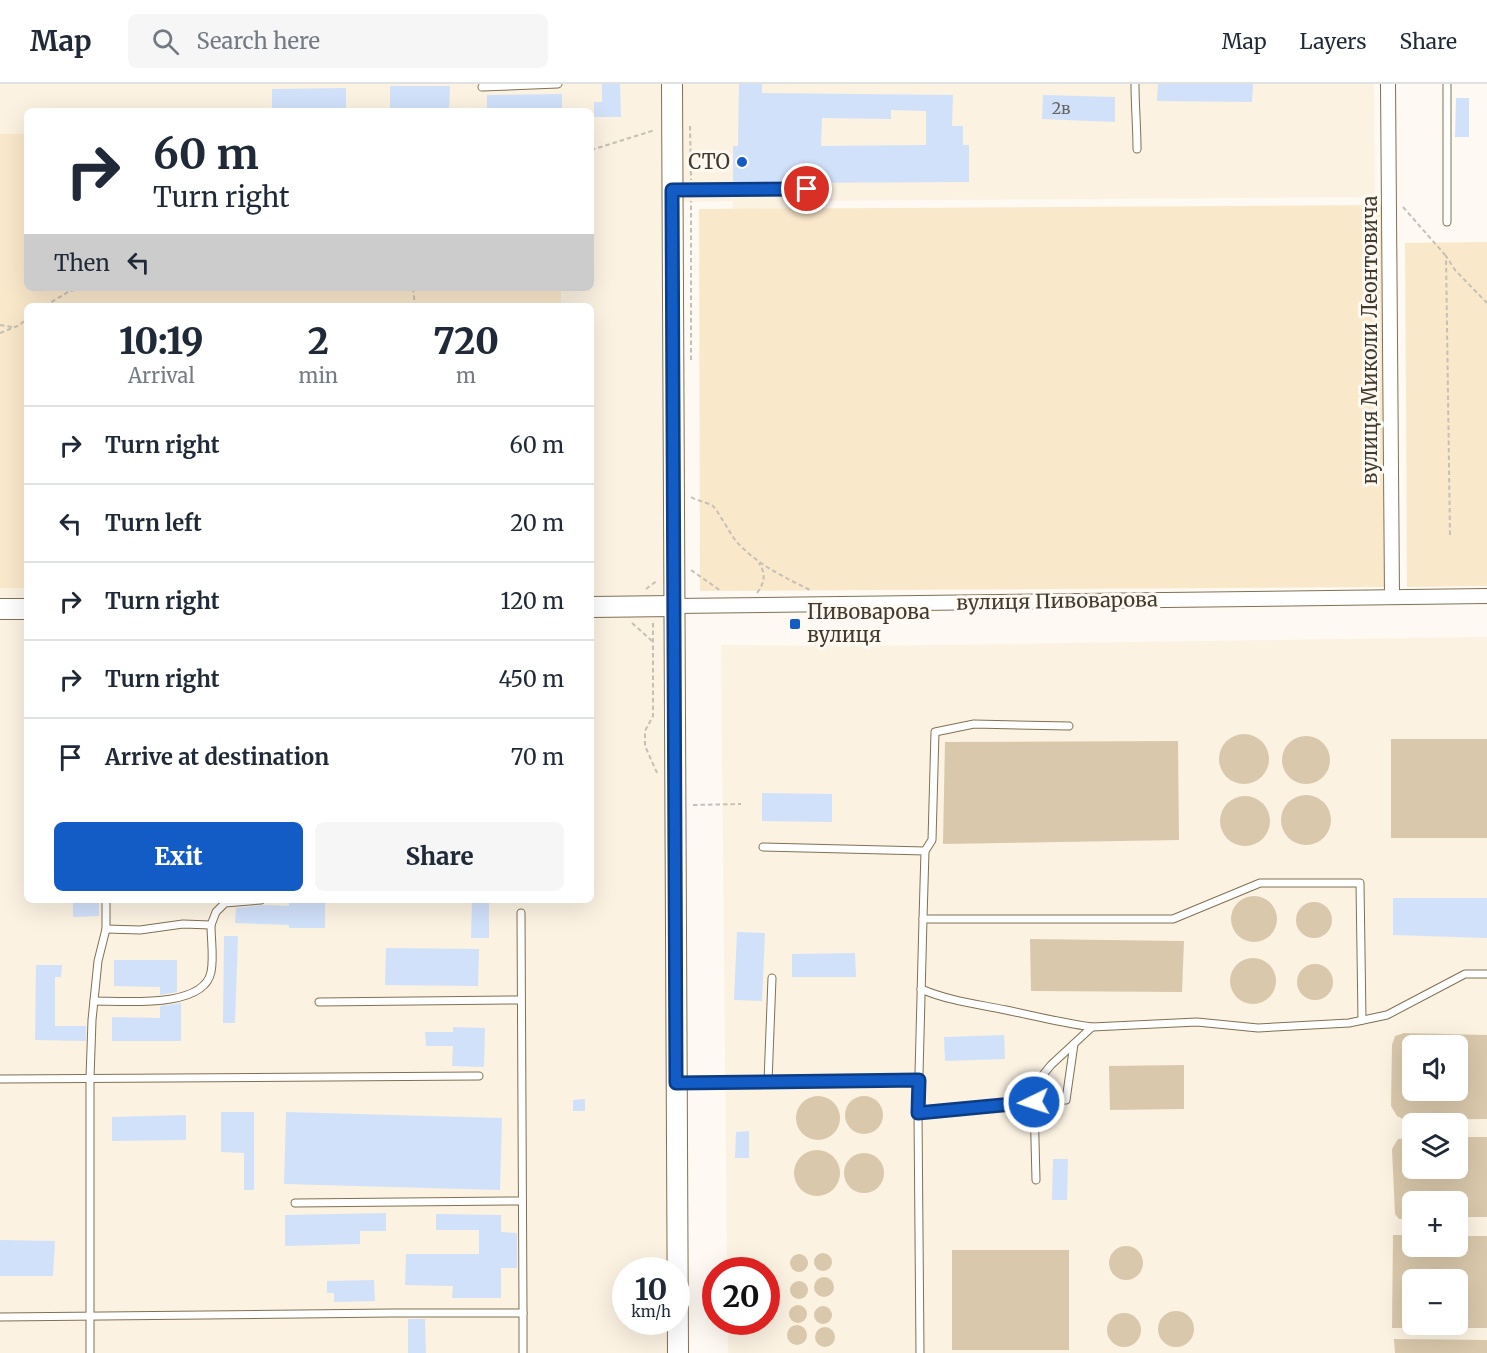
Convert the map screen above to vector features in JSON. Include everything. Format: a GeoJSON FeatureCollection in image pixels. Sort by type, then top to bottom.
{"type":"FeatureCollection","features":[{"type":"Feature","properties":{"kind":"main road"},"geometry":{"type":"LineString","coordinates":[[672,84],[678,1353]]}},
{"type":"Feature","properties":{"kind":"main road","name":"вулиця Пивоварова"},"geometry":{"type":"LineString","coordinates":[[594,606],[674,606]]}},
{"type":"Feature","properties":{"kind":"main road"},"geometry":{"type":"LineString","coordinates":[[0,609],[24,609]]}},
{"type":"Feature","properties":{"kind":"street","name":"вулиця Миколи Леонтовича"},"geometry":{"type":"LineString","coordinates":[[1388,84],[1392,597]]}},
{"type":"Feature","properties":{"kind":"street","name":"вулиця Пивоварова"},"geometry":{"type":"LineString","coordinates":[[674,606],[1487,596]]}},
{"type":"Feature","properties":{"kind":"lane"},"geometry":{"type":"LineString","coordinates":[[482,87],[558,84]]}},
{"type":"Feature","properties":{"kind":"lane"},"geometry":{"type":"LineString","coordinates":[[1135,84],[1137,149]]}},
{"type":"Feature","properties":{"kind":"lane"},"geometry":{"type":"LineString","coordinates":[[1447,84],[1447,222]]}},
{"type":"Feature","properties":{"kind":"lane"},"geometry":{"type":"LineString","coordinates":[[672,190],[807,189]]}},
{"type":"Feature","properties":{"kind":"lane"},"geometry":{"type":"LineString","coordinates":[[920,1353],[918,1113],[923,919],[926,851],[932,840],[934,732],[974,724],[1069,726]]}},
{"type":"Feature","properties":{"kind":"lane"},"geometry":{"type":"LineString","coordinates":[[763,847],[926,851]]}},
{"type":"Feature","properties":{"kind":"lane"},"geometry":{"type":"LineString","coordinates":[[923,919],[1173,919],[1260,884],[1360,883],[1362,1020]]}},
{"type":"Feature","properties":{"kind":"lane"},"geometry":{"type":"LineString","coordinates":[[90,1353],[90,1078],[94,1001],[98,962],[106,929],[106,903]]}},
{"type":"Feature","properties":{"kind":"lane"},"geometry":{"type":"LineString","coordinates":[[94,1001],[167,999],[187,996],[203,987],[211,973],[211,926],[216,912],[225,903]]}},
{"type":"Feature","properties":{"kind":"lane"},"geometry":{"type":"LineString","coordinates":[[521,914],[523,1353]]}},
{"type":"Feature","properties":{"kind":"lane"},"geometry":{"type":"LineString","coordinates":[[106,929],[140,930],[183,924],[211,926]]}},
{"type":"Feature","properties":{"kind":"lane"},"geometry":{"type":"LineString","coordinates":[[921,989],[962,1002],[1092,1027],[1197,1022],[1258,1028],[1349,1023],[1387,1015],[1465,974],[1487,974]]}},
{"type":"Feature","properties":{"kind":"lane"},"geometry":{"type":"LineString","coordinates":[[768,1082],[772,978]]}},
{"type":"Feature","properties":{"kind":"lane"},"geometry":{"type":"LineString","coordinates":[[320,1002],[520,1000]]}},
{"type":"Feature","properties":{"kind":"lane"},"geometry":{"type":"LineString","coordinates":[[1007,1104],[1033,1087],[1051,1065],[1092,1027]]}},
{"type":"Feature","properties":{"kind":"lane"},"geometry":{"type":"LineString","coordinates":[[918,1113],[1066,1100],[1074,1044]]}},
{"type":"Feature","properties":{"kind":"lane"},"geometry":{"type":"LineString","coordinates":[[0,1079],[479,1076]]}},
{"type":"Feature","properties":{"kind":"lane"},"geometry":{"type":"LineString","coordinates":[[676,1083],[919,1080]]}},
{"type":"Feature","properties":{"kind":"lane"},"geometry":{"type":"LineString","coordinates":[[1034,1102],[1036,1180]]}},
{"type":"Feature","properties":{"kind":"lane"},"geometry":{"type":"LineString","coordinates":[[295,1203],[522,1201]]}},
{"type":"Feature","properties":{"kind":"lane"},"geometry":{"type":"LineString","coordinates":[[0,1317],[392,1312],[523,1313]]}},
{"type":"Feature","properties":{"kind":"path"},"geometry":{"type":"LineString","coordinates":[[594,149],[658,129]]}},
{"type":"Feature","properties":{"kind":"path"},"geometry":{"type":"LineString","coordinates":[[1389,188],[1455,270],[1487,303]]}},
{"type":"Feature","properties":{"kind":"path"},"geometry":{"type":"LineString","coordinates":[[1446,256],[1450,535]]}},
{"type":"Feature","properties":{"kind":"path"},"geometry":{"type":"LineString","coordinates":[[50,303],[71,291]]}},
{"type":"Feature","properties":{"kind":"path"},"geometry":{"type":"LineString","coordinates":[[0,333],[24,320]]}},
{"type":"Feature","properties":{"kind":"path"},"geometry":{"type":"LineString","coordinates":[[0,325],[14,327]]}},
{"type":"Feature","properties":{"kind":"path"},"geometry":{"type":"LineString","coordinates":[[691,497],[713,506],[736,541],[765,572],[762,586],[745,605],[691,570]]}},
{"type":"Feature","properties":{"kind":"path"},"geometry":{"type":"LineString","coordinates":[[759,563],[821,596],[829,604]]}},
{"type":"Feature","properties":{"kind":"path"},"geometry":{"type":"LineString","coordinates":[[628,620],[645,632],[652,641]]}},
{"type":"Feature","properties":{"kind":"path"},"geometry":{"type":"LineString","coordinates":[[652,628],[653,716],[645,731],[645,746],[659,778]]}},
{"type":"Feature","properties":{"kind":"path"},"geometry":{"type":"LineString","coordinates":[[693,805],[741,804]]}},
{"type":"Feature","properties":{"kind":"shaded area"},"geometry":{"type":"Polygon","coordinates":[[[0,84],[665,84],[671,1257],[612,1257],[612,1335],[672,1335],[672,1353],[0,1353],[0,84]]]}},
{"type":"Feature","properties":{"kind":"shaded area"},"geometry":{"type":"Polygon","coordinates":[[[681,84],[1374,84],[1375,197],[795,201],[795,263],[733,264],[733,201],[682,202],[681,84]]]}},
{"type":"Feature","properties":{"kind":"shaded area"},"geometry":{"type":"Polygon","coordinates":[[[0,134],[24,134],[24,291],[561,291],[561,303],[24,303],[24,588],[0,588],[0,134]]]}},
{"type":"Feature","properties":{"kind":"shaded area"},"geometry":{"type":"Polygon","coordinates":[[[1383,205],[1384,587],[700,591],[699,209],[1383,205]]]}},
{"type":"Feature","properties":{"kind":"shaded area"},"geometry":{"type":"Polygon","coordinates":[[[1487,242],[1487,586],[1407,587],[1405,243],[1487,242]]]}},
{"type":"Feature","properties":{"kind":"shaded area"},"geometry":{"type":"Polygon","coordinates":[[[1487,637],[1487,1353],[728,1353],[728,1335],[780,1335],[780,1257],[727,1257],[721,645],[857,646],[1487,637]]]}},
{"type":"Feature","properties":{"kind":"shaded area"},"geometry":{"type":"Polygon","coordinates":[[[1244,734],[1253,736],[1264,745],[1269,759],[1267,768],[1258,779],[1244,784],[1235,782],[1224,773],[1219,759],[1221,750],[1230,739],[1244,734]]]}},
{"type":"Feature","properties":{"kind":"shaded area"},"geometry":{"type":"Polygon","coordinates":[[[1306,736],[1323,743],[1330,760],[1323,777],[1306,784],[1289,777],[1282,760],[1289,743],[1306,736]]]}},
{"type":"Feature","properties":{"kind":"shaded area"},"geometry":{"type":"Polygon","coordinates":[[[1391,739],[1487,739],[1487,838],[1391,838],[1391,739]]]}},
{"type":"Feature","properties":{"kind":"shaded area"},"geometry":{"type":"Polygon","coordinates":[[[1178,741],[1179,840],[943,844],[945,742],[1178,741]]]}},
{"type":"Feature","properties":{"kind":"shaded area"},"geometry":{"type":"Polygon","coordinates":[[[1306,795],[1324,802],[1331,820],[1324,838],[1306,845],[1288,838],[1281,820],[1288,802],[1306,795]]]}},
{"type":"Feature","properties":{"kind":"shaded area"},"geometry":{"type":"Polygon","coordinates":[[[1240,796],[1250,796],[1263,803],[1270,816],[1270,826],[1263,839],[1250,846],[1240,846],[1231,842],[1224,835],[1220,826],[1220,816],[1224,807],[1231,800],[1240,796]]]}},
{"type":"Feature","properties":{"kind":"shaded area"},"geometry":{"type":"Polygon","coordinates":[[[1254,896],[1270,903],[1277,919],[1270,935],[1254,942],[1238,935],[1231,919],[1238,903],[1254,896]]]}},
{"type":"Feature","properties":{"kind":"shaded area"},"geometry":{"type":"Polygon","coordinates":[[[1314,902],[1327,907],[1332,920],[1327,933],[1314,938],[1301,933],[1296,920],[1301,907],[1314,902]]]}},
{"type":"Feature","properties":{"kind":"shaded area"},"geometry":{"type":"Polygon","coordinates":[[[1030,939],[1184,941],[1182,992],[1031,991],[1030,939]]]}},
{"type":"Feature","properties":{"kind":"shaded area"},"geometry":{"type":"Polygon","coordinates":[[[1253,958],[1269,965],[1276,981],[1269,997],[1253,1004],[1237,997],[1230,981],[1237,965],[1253,958]]]}},
{"type":"Feature","properties":{"kind":"shaded area"},"geometry":{"type":"Polygon","coordinates":[[[1315,964],[1328,969],[1333,982],[1328,995],[1315,1000],[1302,995],[1297,982],[1302,969],[1315,964]]]}},
{"type":"Feature","properties":{"kind":"shaded area"},"geometry":{"type":"Polygon","coordinates":[[[1404,1033],[1487,1035],[1487,1119],[1468,1119],[1468,1113],[1402,1113],[1402,1118],[1397,1116],[1391,1106],[1392,1045],[1395,1036],[1404,1033]]]}},
{"type":"Feature","properties":{"kind":"shaded area"},"geometry":{"type":"Polygon","coordinates":[[[1184,1065],[1184,1109],[1110,1110],[1109,1066],[1184,1065]]]}},
{"type":"Feature","properties":{"kind":"shaded area"},"geometry":{"type":"Polygon","coordinates":[[[818,1096],[833,1103],[840,1118],[833,1133],[818,1140],[803,1133],[796,1118],[803,1103],[818,1096]]]}},
{"type":"Feature","properties":{"kind":"shaded area"},"geometry":{"type":"Polygon","coordinates":[[[864,1096],[877,1102],[883,1115],[877,1128],[864,1134],[851,1128],[845,1115],[851,1102],[864,1096]]]}},
{"type":"Feature","properties":{"kind":"shaded area"},"geometry":{"type":"Polygon","coordinates":[[[1468,1137],[1487,1137],[1487,1217],[1468,1217],[1468,1191],[1402,1191],[1402,1219],[1399,1219],[1395,1214],[1392,1149],[1398,1139],[1402,1139],[1402,1179],[1468,1179],[1468,1137]]]}},
{"type":"Feature","properties":{"kind":"shaded area"},"geometry":{"type":"Polygon","coordinates":[[[817,1150],[833,1157],[840,1173],[833,1189],[817,1196],[801,1189],[794,1173],[801,1157],[817,1150]]]}},
{"type":"Feature","properties":{"kind":"shaded area"},"geometry":{"type":"Polygon","coordinates":[[[864,1153],[878,1159],[884,1173],[878,1187],[864,1193],[850,1187],[844,1173],[850,1159],[864,1153]]]}},
{"type":"Feature","properties":{"kind":"shaded area"},"geometry":{"type":"Polygon","coordinates":[[[1393,1235],[1402,1235],[1402,1257],[1468,1257],[1468,1236],[1487,1236],[1487,1328],[1468,1328],[1468,1269],[1402,1269],[1402,1328],[1392,1328],[1393,1235]]]}},
{"type":"Feature","properties":{"kind":"shaded area"},"geometry":{"type":"Polygon","coordinates":[[[1126,1246],[1138,1251],[1143,1263],[1138,1275],[1126,1280],[1114,1275],[1109,1263],[1114,1251],[1126,1246]]]}},
{"type":"Feature","properties":{"kind":"shaded area"},"geometry":{"type":"Polygon","coordinates":[[[952,1250],[1069,1250],[1069,1350],[952,1350],[952,1250]]]}},
{"type":"Feature","properties":{"kind":"shaded area"},"geometry":{"type":"Polygon","coordinates":[[[823,1253],[829,1256],[832,1262],[829,1268],[823,1271],[817,1268],[814,1262],[817,1256],[823,1253]]]}},
{"type":"Feature","properties":{"kind":"shaded area"},"geometry":{"type":"Polygon","coordinates":[[[795,1254],[803,1254],[808,1259],[806,1270],[795,1272],[790,1267],[790,1259],[795,1254]]]}},
{"type":"Feature","properties":{"kind":"shaded area"},"geometry":{"type":"Polygon","coordinates":[[[824,1277],[831,1280],[834,1287],[831,1294],[824,1297],[817,1294],[814,1287],[817,1280],[824,1277]]]}},
{"type":"Feature","properties":{"kind":"shaded area"},"geometry":{"type":"Polygon","coordinates":[[[799,1281],[805,1284],[808,1290],[805,1296],[799,1299],[793,1296],[790,1290],[793,1284],[799,1281]]]}},
{"type":"Feature","properties":{"kind":"shaded area"},"geometry":{"type":"Polygon","coordinates":[[[798,1305],[804,1308],[807,1314],[804,1320],[798,1323],[792,1320],[789,1314],[792,1308],[798,1305]]]}},
{"type":"Feature","properties":{"kind":"shaded area"},"geometry":{"type":"Polygon","coordinates":[[[823,1306],[829,1309],[832,1315],[829,1321],[823,1324],[817,1321],[814,1315],[817,1309],[823,1306]]]}},
{"type":"Feature","properties":{"kind":"shaded area"},"geometry":{"type":"Polygon","coordinates":[[[1176,1311],[1189,1316],[1194,1329],[1189,1342],[1176,1347],[1163,1342],[1158,1329],[1163,1316],[1176,1311]]]}},
{"type":"Feature","properties":{"kind":"shaded area"},"geometry":{"type":"Polygon","coordinates":[[[1124,1313],[1136,1318],[1141,1330],[1136,1342],[1124,1347],[1112,1342],[1107,1330],[1112,1318],[1124,1313]]]}},
{"type":"Feature","properties":{"kind":"shaded area"},"geometry":{"type":"Polygon","coordinates":[[[797,1325],[804,1328],[807,1335],[804,1342],[797,1345],[790,1342],[787,1335],[790,1328],[797,1325]]]}},
{"type":"Feature","properties":{"kind":"shaded area"},"geometry":{"type":"Polygon","coordinates":[[[821,1327],[829,1327],[835,1333],[835,1341],[829,1347],[821,1347],[815,1341],[815,1333],[821,1327]]]}},
{"type":"Feature","properties":{"kind":"shaded area"},"geometry":{"type":"Polygon","coordinates":[[[1394,1339],[1487,1340],[1487,1353],[1395,1353],[1394,1339]]]}},
{"type":"Feature","properties":{"kind":"building"},"geometry":{"type":"Polygon","coordinates":[[[602,84],[620,84],[621,117],[594,117],[594,102],[602,102],[602,84]]]}},
{"type":"Feature","properties":{"kind":"building"},"geometry":{"type":"Polygon","coordinates":[[[739,84],[762,84],[762,93],[953,95],[952,126],[963,126],[963,145],[969,145],[969,182],[733,183],[733,146],[738,146],[739,84]],[[891,110],[891,119],[822,118],[821,146],[926,145],[926,111],[891,110]]]}},
{"type":"Feature","properties":{"kind":"building"},"geometry":{"type":"Polygon","coordinates":[[[1158,84],[1253,84],[1252,102],[1157,101],[1158,84]]]}},
{"type":"Feature","properties":{"kind":"building"},"geometry":{"type":"Polygon","coordinates":[[[390,86],[450,86],[449,108],[390,108],[390,86]]]}},
{"type":"Feature","properties":{"kind":"building"},"geometry":{"type":"Polygon","coordinates":[[[346,88],[346,108],[272,108],[272,89],[346,88]]]}},
{"type":"Feature","properties":{"kind":"building"},"geometry":{"type":"Polygon","coordinates":[[[562,94],[562,108],[487,108],[487,95],[562,94]]]}},
{"type":"Feature","properties":{"kind":"building"},"geometry":{"type":"Polygon","coordinates":[[[1043,95],[1115,97],[1115,122],[1042,119],[1043,95]]]}},
{"type":"Feature","properties":{"kind":"building"},"geometry":{"type":"Polygon","coordinates":[[[1456,98],[1469,98],[1469,137],[1455,137],[1456,98]]]}},
{"type":"Feature","properties":{"kind":"building"},"geometry":{"type":"Polygon","coordinates":[[[762,793],[832,794],[832,822],[762,821],[762,793]]]}},
{"type":"Feature","properties":{"kind":"building"},"geometry":{"type":"Polygon","coordinates":[[[1393,898],[1487,898],[1487,938],[1393,935],[1393,898]]]}},
{"type":"Feature","properties":{"kind":"building"},"geometry":{"type":"Polygon","coordinates":[[[73,903],[99,903],[99,916],[73,917],[73,903]]]}},
{"type":"Feature","properties":{"kind":"building"},"geometry":{"type":"Polygon","coordinates":[[[289,903],[325,903],[325,928],[289,928],[289,925],[235,923],[236,908],[264,905],[289,906],[289,903]]]}},
{"type":"Feature","properties":{"kind":"building"},"geometry":{"type":"Polygon","coordinates":[[[472,903],[489,903],[489,938],[471,938],[472,903]]]}},
{"type":"Feature","properties":{"kind":"building"},"geometry":{"type":"Polygon","coordinates":[[[737,932],[765,933],[762,1001],[734,1000],[737,932]]]}},
{"type":"Feature","properties":{"kind":"building"},"geometry":{"type":"Polygon","coordinates":[[[224,936],[238,936],[235,1023],[223,1023],[224,936]]]}},
{"type":"Feature","properties":{"kind":"building"},"geometry":{"type":"Polygon","coordinates":[[[386,948],[479,949],[478,986],[385,985],[386,948]]]}},
{"type":"Feature","properties":{"kind":"building"},"geometry":{"type":"Polygon","coordinates":[[[855,953],[856,977],[792,977],[792,954],[855,953]]]}},
{"type":"Feature","properties":{"kind":"building"},"geometry":{"type":"Polygon","coordinates":[[[114,960],[177,960],[177,992],[160,995],[160,987],[114,986],[114,960]]]}},
{"type":"Feature","properties":{"kind":"building"},"geometry":{"type":"Polygon","coordinates":[[[36,965],[62,965],[61,977],[55,977],[55,1026],[86,1026],[86,1041],[35,1040],[36,965]]]}},
{"type":"Feature","properties":{"kind":"building"},"geometry":{"type":"Polygon","coordinates":[[[181,1003],[181,1041],[112,1041],[112,1017],[160,1018],[160,1006],[181,1003]]]}},
{"type":"Feature","properties":{"kind":"building"},"geometry":{"type":"Polygon","coordinates":[[[453,1027],[485,1028],[484,1067],[452,1066],[453,1046],[426,1046],[425,1032],[453,1032],[453,1027]]]}},
{"type":"Feature","properties":{"kind":"building"},"geometry":{"type":"Polygon","coordinates":[[[1004,1035],[1005,1059],[945,1061],[944,1037],[1004,1035]]]}},
{"type":"Feature","properties":{"kind":"building"},"geometry":{"type":"Polygon","coordinates":[[[585,1099],[585,1111],[573,1111],[573,1100],[585,1099]]]}},
{"type":"Feature","properties":{"kind":"building"},"geometry":{"type":"Polygon","coordinates":[[[221,1112],[254,1112],[254,1190],[244,1190],[244,1153],[221,1152],[221,1112]]]}},
{"type":"Feature","properties":{"kind":"building"},"geometry":{"type":"Polygon","coordinates":[[[286,1112],[502,1118],[500,1190],[284,1184],[286,1112]]]}},
{"type":"Feature","properties":{"kind":"building"},"geometry":{"type":"Polygon","coordinates":[[[186,1115],[186,1140],[112,1141],[112,1117],[186,1115]]]}},
{"type":"Feature","properties":{"kind":"building"},"geometry":{"type":"Polygon","coordinates":[[[749,1131],[749,1158],[735,1158],[736,1132],[749,1131]]]}},
{"type":"Feature","properties":{"kind":"building"},"geometry":{"type":"Polygon","coordinates":[[[1053,1159],[1068,1159],[1067,1200],[1052,1200],[1053,1159]]]}},
{"type":"Feature","properties":{"kind":"building"},"geometry":{"type":"Polygon","coordinates":[[[386,1213],[386,1231],[360,1231],[360,1244],[285,1246],[285,1215],[386,1213]]]}},
{"type":"Feature","properties":{"kind":"building"},"geometry":{"type":"Polygon","coordinates":[[[436,1214],[501,1215],[501,1232],[517,1233],[517,1268],[501,1268],[501,1298],[452,1298],[453,1286],[405,1285],[406,1254],[479,1254],[479,1230],[436,1230],[436,1214]]]}},
{"type":"Feature","properties":{"kind":"building"},"geometry":{"type":"Polygon","coordinates":[[[0,1240],[55,1241],[53,1276],[0,1276],[0,1240]]]}},
{"type":"Feature","properties":{"kind":"building"},"geometry":{"type":"Polygon","coordinates":[[[374,1280],[375,1301],[334,1302],[334,1293],[327,1293],[327,1281],[374,1280]]]}},
{"type":"Feature","properties":{"kind":"building"},"geometry":{"type":"Polygon","coordinates":[[[408,1319],[425,1319],[426,1353],[408,1353],[408,1319]]]}},
{"type":"Feature","properties":{"kind":"place","name":"СТО"},"geometry":{"type":"Point","coordinates":[742,162]}},
{"type":"Feature","properties":{"kind":"place","name":"Пивоварова вулиця"},"geometry":{"type":"Point","coordinates":[795,624]}},
{"type":"Feature","properties":{"kind":"route"},"geometry":{"type":"LineString","coordinates":[[807,189],[672,190],[676,1083],[919,1080],[918,1113],[1034,1102]]}}]}
